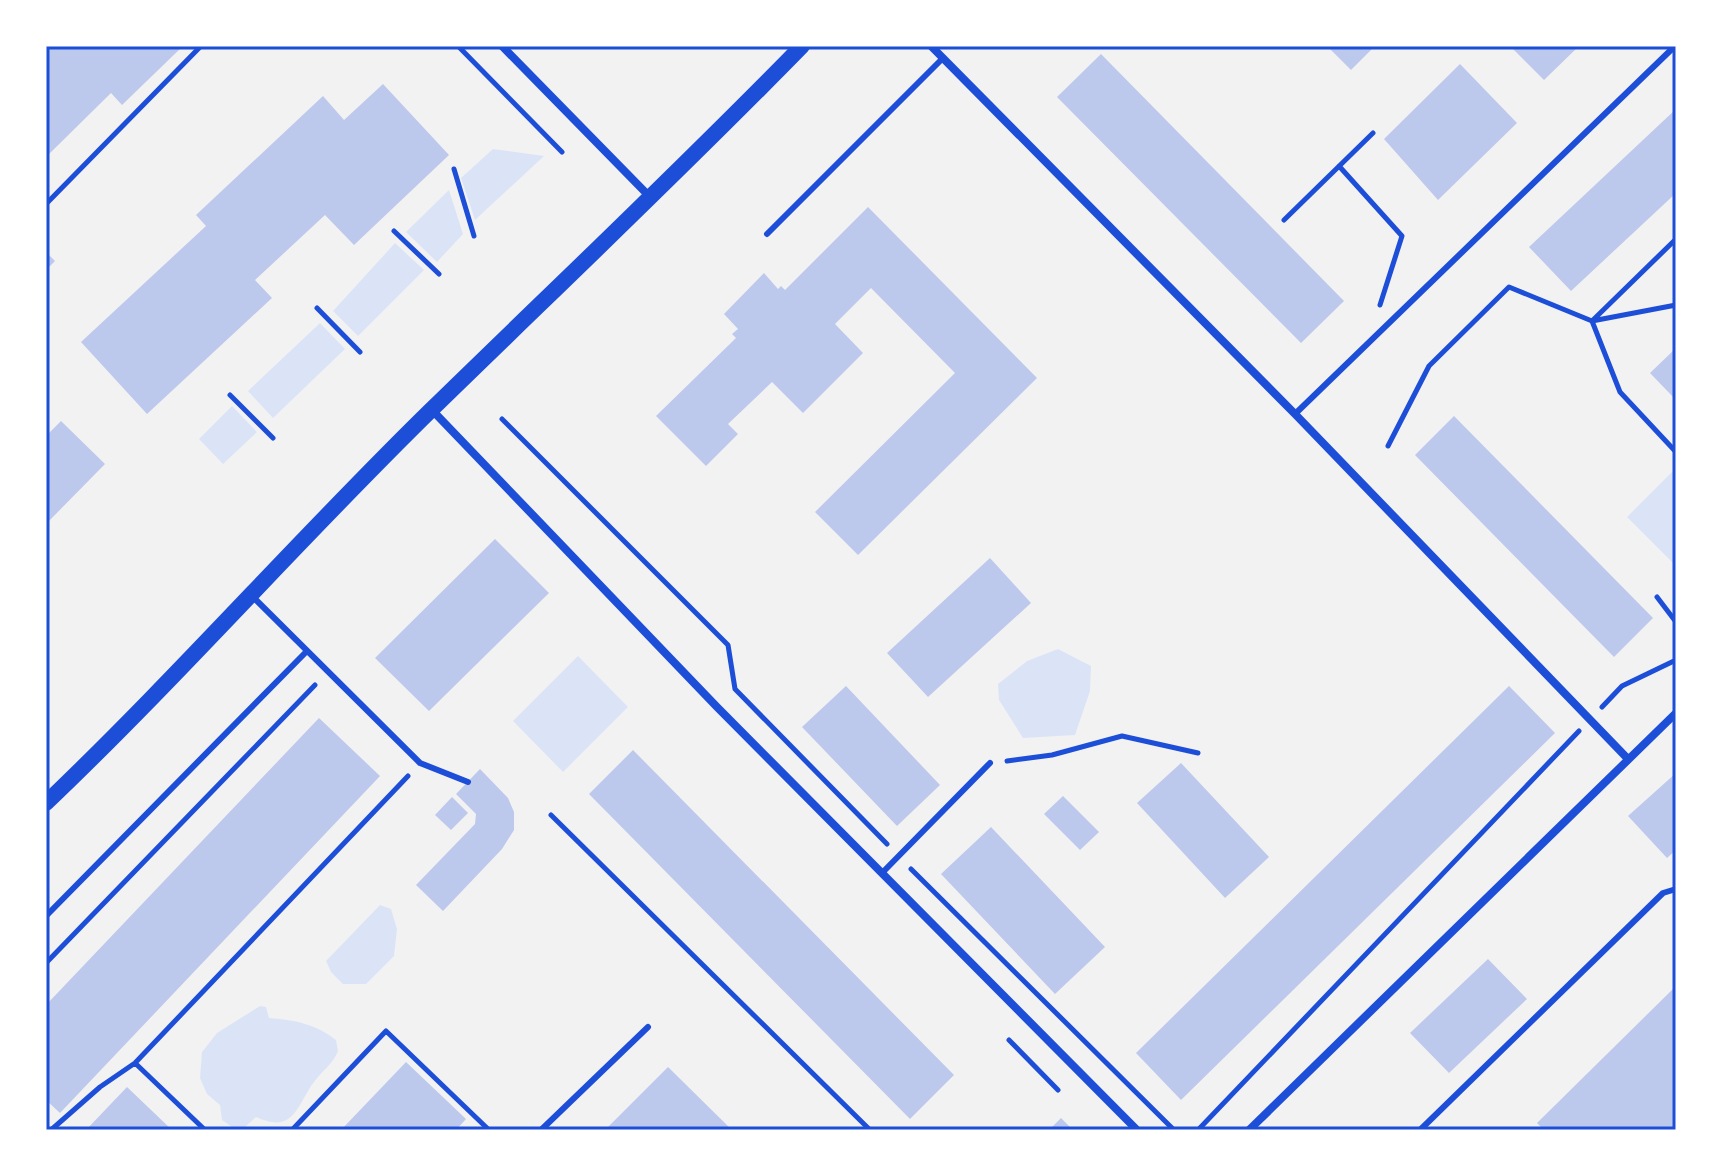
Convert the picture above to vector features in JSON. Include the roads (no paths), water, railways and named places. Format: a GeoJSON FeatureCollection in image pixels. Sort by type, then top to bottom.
{"type":"FeatureCollection","features":[{"type":"Feature","properties":{"kind":"main road"},"geometry":{"type":"LineString","coordinates":[[46,803],[120,732],[250,593],[432,409],[652,198],[802,46]]}},
{"type":"Feature","properties":{"kind":"street"},"geometry":{"type":"LineString","coordinates":[[502,46],[652,198]]}},
{"type":"Feature","properties":{"kind":"street"},"geometry":{"type":"LineString","coordinates":[[931,46],[1295,414],[1628,759]]}},
{"type":"Feature","properties":{"kind":"street"},"geometry":{"type":"LineString","coordinates":[[432,409],[717,707],[1137,1130]]}},
{"type":"Feature","properties":{"kind":"street"},"geometry":{"type":"LineString","coordinates":[[1249,1130],[1676,713]]}},
{"type":"Feature","properties":{"kind":"lane"},"geometry":{"type":"LineString","coordinates":[[1295,414],[1675,46]]}},
{"type":"Feature","properties":{"kind":"lane"},"geometry":{"type":"LineString","coordinates":[[767,234],[943,58]]}},
{"type":"Feature","properties":{"kind":"lane"},"geometry":{"type":"LineString","coordinates":[[250,593],[285,624],[306,652],[420,763],[468,782]]}},
{"type":"Feature","properties":{"kind":"lane"},"geometry":{"type":"LineString","coordinates":[[46,916],[306,652]]}},
{"type":"Feature","properties":{"kind":"lane"},"geometry":{"type":"LineString","coordinates":[[882,873],[990,763]]}},
{"type":"Feature","properties":{"kind":"lane"},"geometry":{"type":"LineString","coordinates":[[1420,1130],[1663,893],[1676,889]]}},
{"type":"Feature","properties":{"kind":"lane"},"geometry":{"type":"LineString","coordinates":[[541,1130],[648,1027]]}}]}
